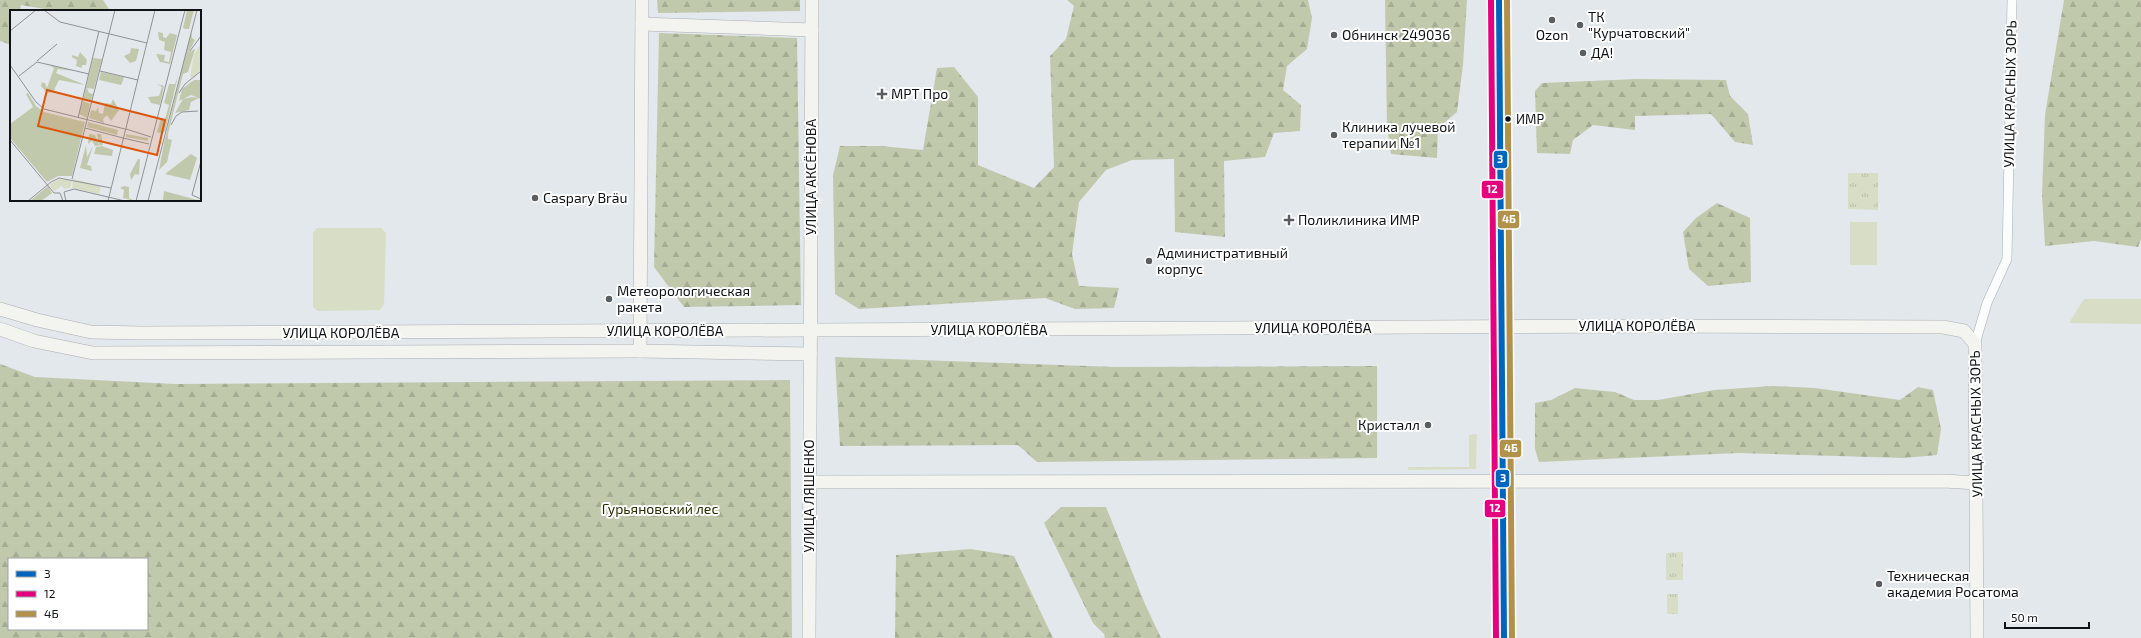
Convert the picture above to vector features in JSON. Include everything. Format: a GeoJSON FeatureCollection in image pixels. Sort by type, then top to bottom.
{"type":"FeatureCollection","features":[{"type":"Feature","properties":{"kind":"main road"},"geometry":{"type":"LineString","coordinates":[[640,351],[642,0]]}},
{"type":"Feature","properties":{"kind":"main road","name":"УЛИЦА АКСЁНОВА"},"geometry":{"type":"LineString","coordinates":[[810,354],[812,0]]}},
{"type":"Feature","properties":{"kind":"main road"},"geometry":{"type":"LineString","coordinates":[[1499,0],[1504,481],[1504,638]]}},
{"type":"Feature","properties":{"kind":"main road"},"geometry":{"type":"LineString","coordinates":[[642,24],[812,30]]}},
{"type":"Feature","properties":{"kind":"main road","name":"УЛИЦА КОРОЛЁВА"},"geometry":{"type":"LineString","coordinates":[[0,309],[38,320],[91,332],[428,333],[641,330],[1936,326],[1964,331],[1975,344]]}},
{"type":"Feature","properties":{"kind":"main road","name":"УЛИЦА КОРОЛЁВА"},"geometry":{"type":"LineString","coordinates":[[0,329],[34,341],[93,353],[640,351],[810,354]]}},
{"type":"Feature","properties":{"kind":"main road","name":"УЛИЦА КРАСНЫХ ЗОРЬ"},"geometry":{"type":"LineString","coordinates":[[1975,344],[1977,638]]}},
{"type":"Feature","properties":{"kind":"main road","name":"УЛИЦА ЛЯШЕНКО"},"geometry":{"type":"LineString","coordinates":[[809,638],[810,354]]}},
{"type":"Feature","properties":{"kind":"main road"},"geometry":{"type":"LineString","coordinates":[[809,482],[1944,481],[1977,483]]}},
{"type":"Feature","properties":{"kind":"street","name":"УЛИЦА КРАСНЫХ ЗОРЬ"},"geometry":{"type":"LineString","coordinates":[[1975,344],[1987,303],[2007,259],[2012,0]]}},
{"type":"Feature","properties":{"kind":"green space"},"geometry":{"type":"Polygon","coordinates":[[[0,0],[103,0],[109,9],[51,10],[21,5],[20,10],[10,10],[10,45],[0,41],[0,0]]]}},
{"type":"Feature","properties":{"kind":"green space"},"geometry":{"type":"Polygon","coordinates":[[[657,0],[800,0],[800,11],[658,13],[657,0]]]}},
{"type":"Feature","properties":{"kind":"green space"},"geometry":{"type":"Polygon","coordinates":[[[1067,0],[1308,0],[1312,18],[1307,49],[1287,66],[1283,90],[1301,105],[1300,131],[1274,133],[1265,157],[1224,161],[1225,237],[1175,232],[1174,159],[1132,160],[1106,170],[1079,202],[1072,254],[1079,286],[1119,288],[1114,308],[1075,309],[1045,298],[859,309],[835,294],[833,175],[840,146],[880,146],[923,150],[937,68],[954,67],[978,97],[978,165],[1034,188],[1054,167],[1050,56],[1066,39],[1074,6],[1067,0]]]}},
{"type":"Feature","properties":{"kind":"green space"},"geometry":{"type":"Polygon","coordinates":[[[1385,0],[1467,0],[1463,65],[1457,112],[1438,128],[1437,158],[1391,154],[1387,127],[1385,0]]]}},
{"type":"Feature","properties":{"kind":"green space"},"geometry":{"type":"Polygon","coordinates":[[[2064,0],[2141,0],[2141,239],[2138,247],[2094,241],[2045,246],[2042,195],[2045,115],[2064,0]]]}},
{"type":"Feature","properties":{"kind":"green space"},"geometry":{"type":"Polygon","coordinates":[[[659,33],[797,38],[801,305],[684,307],[654,267],[659,33]]]}},
{"type":"Feature","properties":{"kind":"green space"},"geometry":{"type":"Polygon","coordinates":[[[1636,79],[1726,80],[1730,96],[1748,114],[1753,145],[1735,142],[1711,114],[1635,116],[1635,130],[1593,125],[1573,140],[1570,154],[1537,153],[1535,91],[1542,83],[1636,79]]]}},
{"type":"Feature","properties":{"kind":"green space"},"geometry":{"type":"Polygon","coordinates":[[[1848,173],[1878,173],[1878,210],[1848,209],[1848,173]]]}},
{"type":"Feature","properties":{"kind":"green space"},"geometry":{"type":"Polygon","coordinates":[[[1717,203],[1750,218],[1751,282],[1708,286],[1689,269],[1683,232],[1696,218],[1717,203]]]}},
{"type":"Feature","properties":{"kind":"green space"},"geometry":{"type":"Polygon","coordinates":[[[1850,222],[1877,222],[1877,265],[1850,265],[1850,222]]]}},
{"type":"Feature","properties":{"kind":"green space"},"geometry":{"type":"Polygon","coordinates":[[[317,228],[381,228],[386,233],[384,304],[380,310],[318,311],[313,307],[313,233],[317,228]]]}},
{"type":"Feature","properties":{"kind":"green space"},"geometry":{"type":"Polygon","coordinates":[[[2084,299],[2141,299],[2141,324],[2069,323],[2084,299]]]}},
{"type":"Feature","properties":{"kind":"green space"},"geometry":{"type":"Polygon","coordinates":[[[835,357],[1116,367],[1377,366],[1377,458],[1037,462],[1018,445],[840,446],[835,357]]]}},
{"type":"Feature","properties":{"kind":"green space","name":"Гурьяновский лес"},"geometry":{"type":"Polygon","coordinates":[[[0,364],[35,377],[175,384],[790,380],[792,638],[0,638],[0,364]]]}},
{"type":"Feature","properties":{"kind":"green space"},"geometry":{"type":"Polygon","coordinates":[[[1773,386],[1815,388],[1900,400],[1918,387],[1933,390],[1941,429],[1937,455],[1904,458],[1738,453],[1539,462],[1535,449],[1535,403],[1551,400],[1575,388],[1615,392],[1634,400],[1658,400],[1714,390],[1773,386]]]}},
{"type":"Feature","properties":{"kind":"green space"},"geometry":{"type":"Polygon","coordinates":[[[1477,434],[1476,469],[1408,470],[1408,467],[1469,467],[1469,435],[1477,434]]]}},
{"type":"Feature","properties":{"kind":"green space"},"geometry":{"type":"Polygon","coordinates":[[[1061,507],[1106,507],[1145,604],[1161,638],[1105,638],[1104,634],[1093,623],[1044,523],[1061,507]]]}},
{"type":"Feature","properties":{"kind":"green space"},"geometry":{"type":"Polygon","coordinates":[[[971,549],[1014,556],[1053,638],[895,638],[896,555],[971,549]]]}},
{"type":"Feature","properties":{"kind":"green space"},"geometry":{"type":"Polygon","coordinates":[[[1683,552],[1683,580],[1666,580],[1666,553],[1683,552]]]}},
{"type":"Feature","properties":{"kind":"green space"},"geometry":{"type":"Polygon","coordinates":[[[1667,594],[1678,594],[1678,614],[1667,614],[1667,594]]]}},
{"type":"Feature","properties":{"kind":"transit line","name":"12"},"geometry":{"type":"LineString","coordinates":[[1491,0],[1496,638]]}},
{"type":"Feature","properties":{"kind":"transit line","name":"3"},"geometry":{"type":"LineString","coordinates":[[1499,0],[1504,638]]}},
{"type":"Feature","properties":{"kind":"transit line","name":"4Б"},"geometry":{"type":"LineString","coordinates":[[1507,0],[1512,638]]}},
{"type":"Feature","properties":{"kind":"place","name":"Ozon"},"geometry":{"type":"Point","coordinates":[1552,20]}},
{"type":"Feature","properties":{"kind":"place","name":"ТК \"Курчатовский\""},"geometry":{"type":"Point","coordinates":[1580,25]}},
{"type":"Feature","properties":{"kind":"place","name":"Обнинск 249036"},"geometry":{"type":"Point","coordinates":[1334,35]}},
{"type":"Feature","properties":{"kind":"place","name":"ДА!"},"geometry":{"type":"Point","coordinates":[1583,53]}},
{"type":"Feature","properties":{"kind":"place","name":"МРТ Про"},"geometry":{"type":"Point","coordinates":[882,94]}},
{"type":"Feature","properties":{"kind":"place","name":"ИМР"},"geometry":{"type":"Point","coordinates":[1508,119]}},
{"type":"Feature","properties":{"kind":"place","name":"Клиника лучевой терапии №1"},"geometry":{"type":"Point","coordinates":[1334,135]}},
{"type":"Feature","properties":{"kind":"place","name":"Caspary Bräu"},"geometry":{"type":"Point","coordinates":[535,198]}},
{"type":"Feature","properties":{"kind":"place","name":"Поликлиника ИМР"},"geometry":{"type":"Point","coordinates":[1289,220]}},
{"type":"Feature","properties":{"kind":"place","name":"Административный корпус"},"geometry":{"type":"Point","coordinates":[1149,261]}},
{"type":"Feature","properties":{"kind":"place","name":"Метеорологическая ракета"},"geometry":{"type":"Point","coordinates":[609,299]}},
{"type":"Feature","properties":{"kind":"place","name":"Кристалл"},"geometry":{"type":"Point","coordinates":[1428,425]}},
{"type":"Feature","properties":{"kind":"place","name":"Техническая академия Росатома"},"geometry":{"type":"Point","coordinates":[1879,584]}}]}
